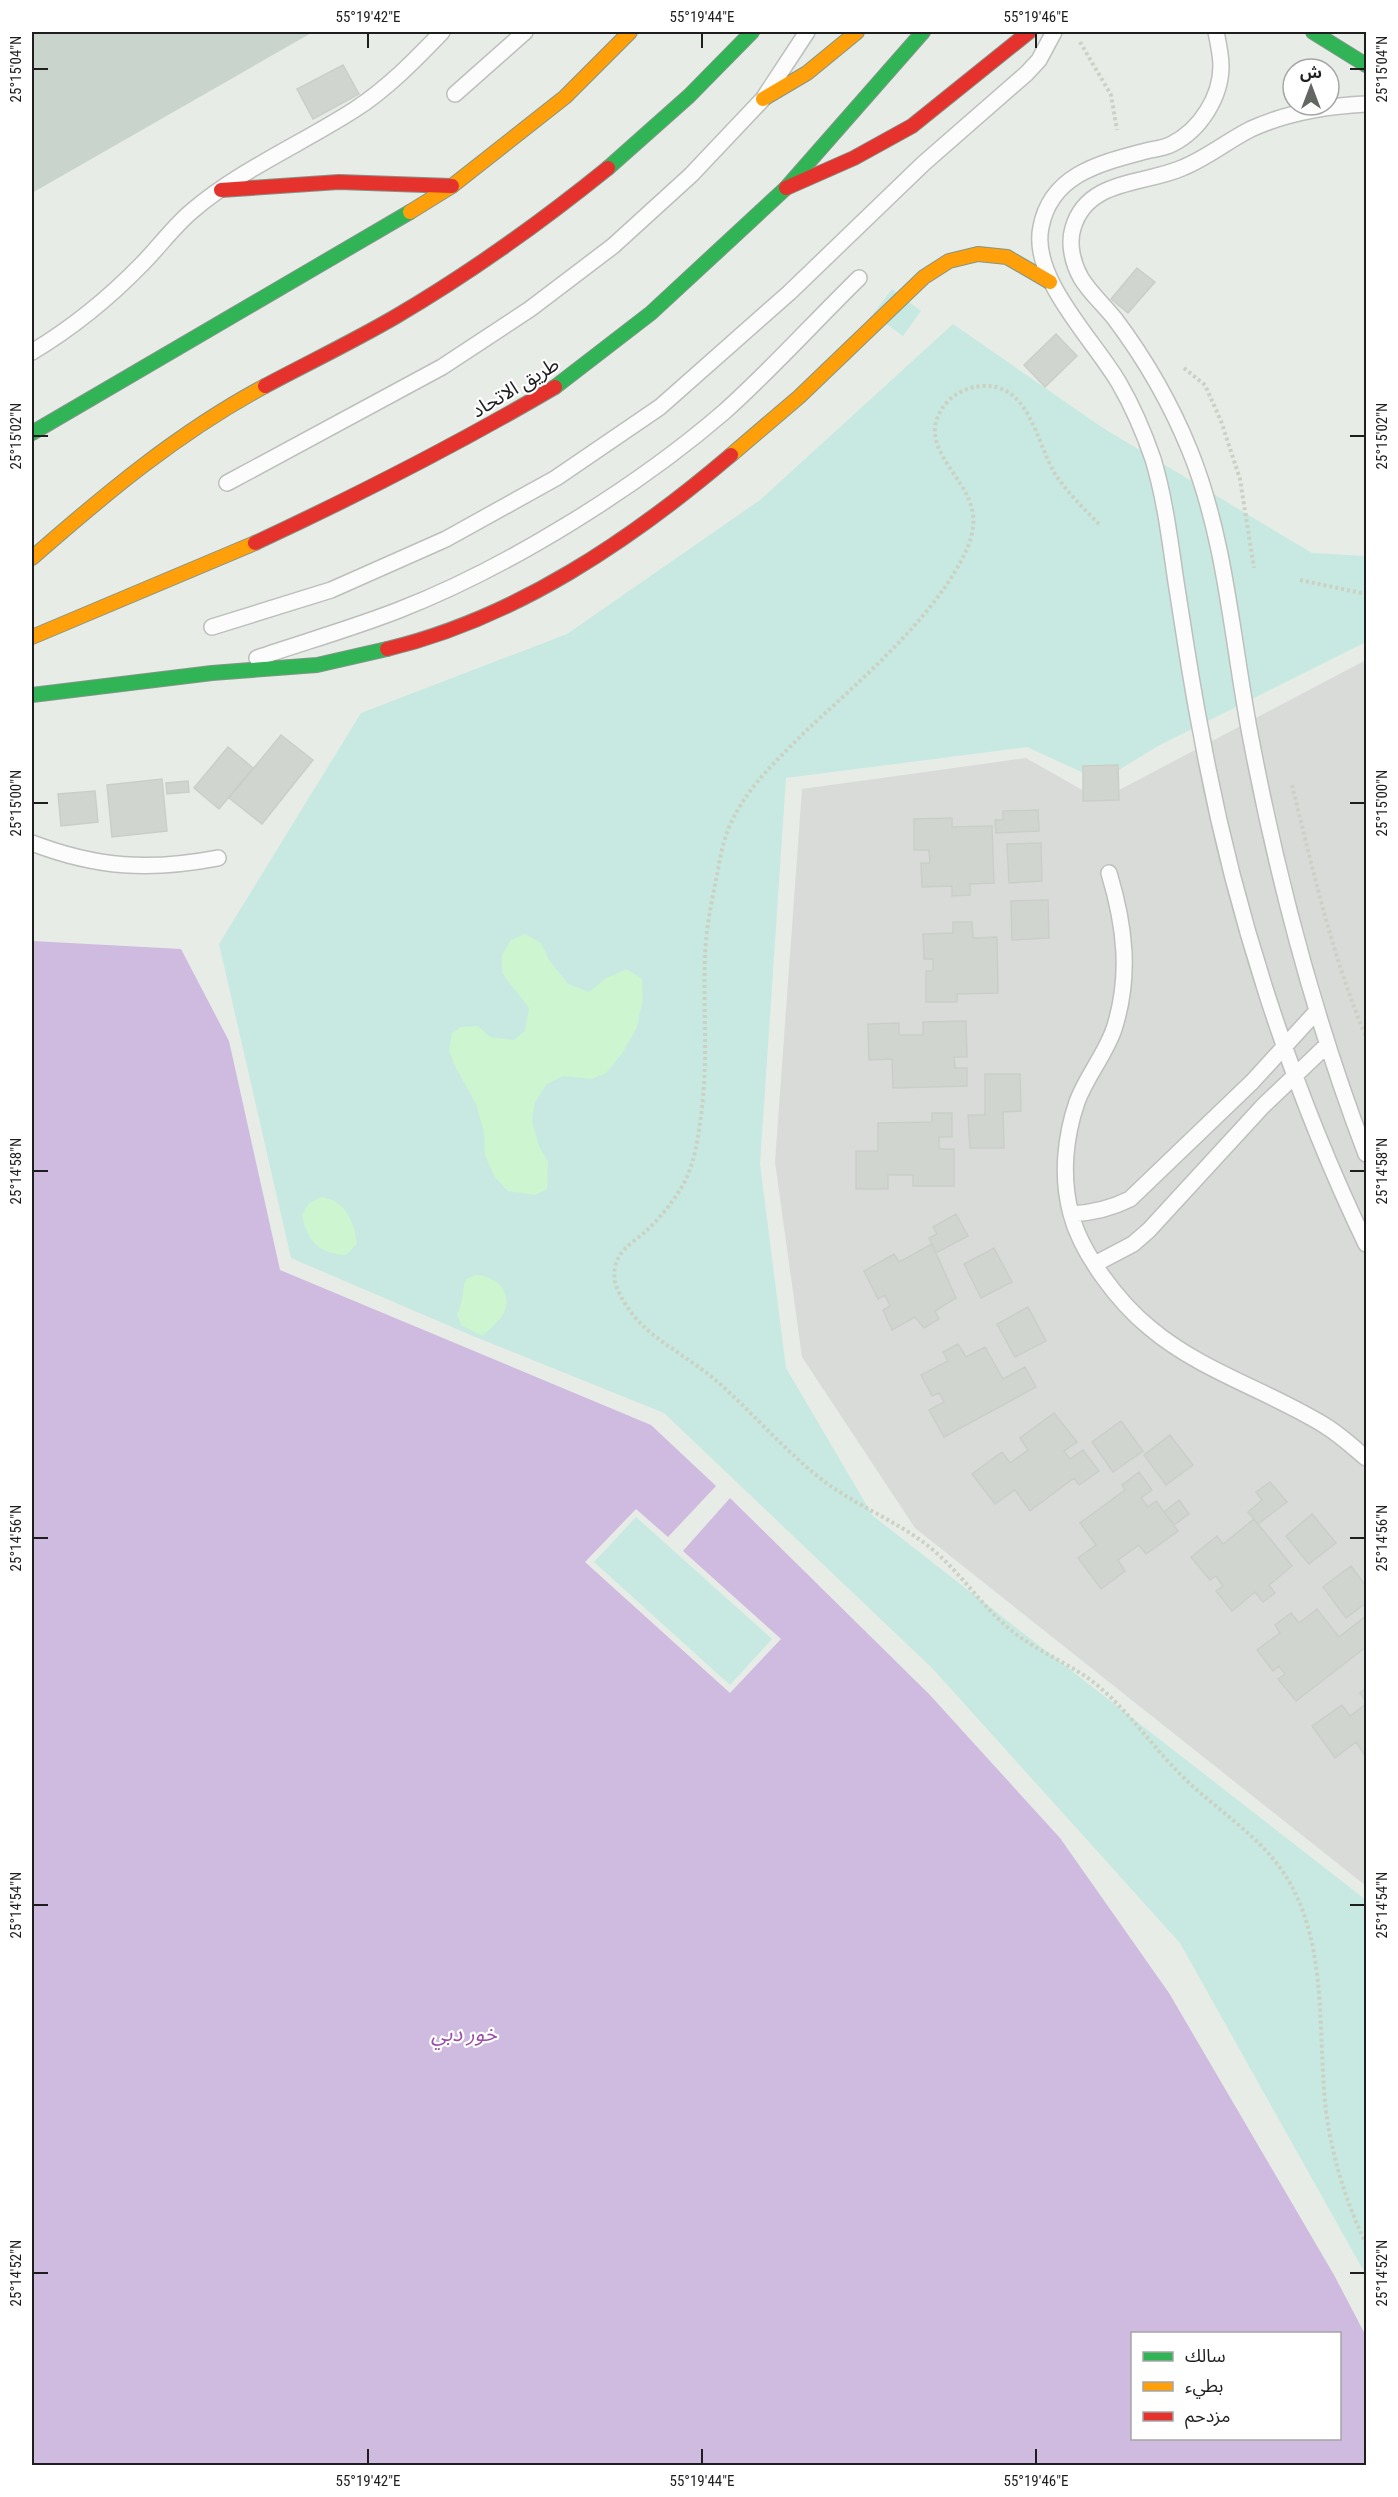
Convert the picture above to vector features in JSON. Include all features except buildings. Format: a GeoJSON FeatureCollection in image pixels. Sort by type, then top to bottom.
{"type":"FeatureCollection","features":[{"type":"Feature","properties":{"kind":"main road"},"geometry":{"type":"LineString","coordinates":[[32,433],[315,269],[452,186],[565,97],[630,32]]}},
{"type":"Feature","properties":{"kind":"main road"},"geometry":{"type":"LineString","coordinates":[[32,558],[116,486],[206,421],[265,386],[369,332],[470,270],[565,201],[656,126],[752,32]]}},
{"type":"Feature","properties":{"kind":"main road"},"geometry":{"type":"LineString","coordinates":[[763,99],[807,73],[856,32]]}},
{"type":"Feature","properties":{"kind":"main road","name":"طريق الاتحاد"},"geometry":{"type":"LineString","coordinates":[[32,637],[243,549],[356,496],[475,434],[567,380],[651,313],[786,188],[923,32]]}},
{"type":"Feature","properties":{"kind":"main road"},"geometry":{"type":"LineString","coordinates":[[786,188],[842,165],[896,136],[945,101],[1029,32]]}},
{"type":"Feature","properties":{"kind":"main road"},"geometry":{"type":"LineString","coordinates":[[1313,32],[1366,65]]}},
{"type":"Feature","properties":{"kind":"main road"},"geometry":{"type":"LineString","coordinates":[[221,190],[339,182],[452,186]]}},
{"type":"Feature","properties":{"kind":"main road"},"geometry":{"type":"LineString","coordinates":[[32,695],[212,673],[317,665],[415,642],[509,606],[596,557],[696,485],[799,397],[924,277],[948,261],[978,254],[1007,257],[1050,282]]}},
{"type":"Feature","properties":{"kind":"lane"},"geometry":{"type":"LineString","coordinates":[[32,351],[80,320],[113,292],[193,211],[221,190],[356,109],[416,59],[442,32]]}},
{"type":"Feature","properties":{"kind":"lane"},"geometry":{"type":"LineString","coordinates":[[455,94],[525,32]]}},
{"type":"Feature","properties":{"kind":"lane"},"geometry":{"type":"LineString","coordinates":[[227,483],[442,367],[530,309],[613,246],[691,175],[763,99],[807,32]]}},
{"type":"Feature","properties":{"kind":"lane"},"geometry":{"type":"LineString","coordinates":[[212,627],[332,590],[446,539],[556,478],[660,407],[789,293],[924,162],[1027,73],[1039,60],[1054,32]]}},
{"type":"Feature","properties":{"kind":"lane"},"geometry":{"type":"LineString","coordinates":[[1216,32],[1222,67],[1215,98],[1197,125],[1172,145],[1094,166],[1069,179],[1051,200],[1041,227],[1041,256],[1050,282],[1119,383],[1138,421],[1153,460],[1163,501],[1201,735],[1222,829],[1247,923],[1284,1046],[1336,1182],[1366,1244]]}},
{"type":"Feature","properties":{"kind":"lane"},"geometry":{"type":"LineString","coordinates":[[1366,104],[1329,106],[1290,115],[1252,129],[1182,168],[1101,192],[1082,207],[1072,230],[1071,255],[1081,280],[1114,318],[1138,352],[1169,405],[1190,452],[1207,500],[1219,551],[1250,736],[1292,920],[1316,1012],[1366,1154]]}},
{"type":"Feature","properties":{"kind":"lane"},"geometry":{"type":"LineString","coordinates":[[212,673],[400,610],[487,570],[570,523],[649,470],[724,412],[859,278]]}},
{"type":"Feature","properties":{"kind":"lane"},"geometry":{"type":"LineString","coordinates":[[32,843],[64,856],[102,864],[141,867],[180,866],[218,858]]}},
{"type":"Feature","properties":{"kind":"lane"},"geometry":{"type":"LineString","coordinates":[[1109,873],[1120,912],[1125,951],[1122,991],[1113,1030],[1078,1100],[1067,1137],[1065,1176],[1071,1214],[1095,1264],[1119,1298],[1149,1328],[1174,1346],[1326,1426],[1366,1458]]}},
{"type":"Feature","properties":{"kind":"lane"},"geometry":{"type":"LineString","coordinates":[[1071,1214],[1092,1213],[1112,1208],[1130,1199],[1252,1082],[1316,1012]]}},
{"type":"Feature","properties":{"kind":"lane"},"geometry":{"type":"LineString","coordinates":[[1095,1264],[1123,1249],[1149,1230],[1263,1106],[1327,1045]]}},
{"type":"Feature","properties":{"kind":"path"},"geometry":{"type":"LineString","coordinates":[[1079,41],[1112,95],[1121,158]]}},
{"type":"Feature","properties":{"kind":"path"},"geometry":{"type":"LineString","coordinates":[[1100,524],[1077,502],[1057,477],[1042,451],[1024,405],[1010,393],[993,386],[975,386],[958,393],[944,405],[936,421],[935,439],[941,457],[968,496],[974,517],[972,537],[945,588],[870,670],[777,760],[752,788],[730,822],[717,871],[706,946],[706,1071],[695,1154],[685,1181],[670,1205],[620,1255],[615,1267],[615,1280],[626,1305],[644,1328],[716,1381],[798,1460],[830,1485],[901,1526],[935,1551],[965,1580],[992,1613],[1013,1631],[1036,1648],[1083,1674],[1102,1689],[1174,1768],[1257,1843],[1282,1871],[1301,1904],[1311,1940],[1317,1978],[1326,2113],[1337,2167],[1354,2219],[1366,2244]]}},
{"type":"Feature","properties":{"kind":"path"},"geometry":{"type":"LineString","coordinates":[[1300,580],[1366,594]]}},
{"type":"Feature","properties":{"kind":"shaded area"},"geometry":{"type":"Polygon","coordinates":[[[32,32],[313,32],[32,193],[32,32]]]}},
{"type":"Feature","properties":{"kind":"shaded area"},"geometry":{"type":"Polygon","coordinates":[[[892,289],[921,311],[903,336],[873,314],[892,289]]]}},
{"type":"Feature","properties":{"kind":"shaded area"},"geometry":{"type":"Polygon","coordinates":[[[953,324],[1103,428],[1312,553],[1366,556],[1366,642],[1158,746],[1101,781],[1027,747],[786,778],[760,1164],[786,1368],[873,1516],[1366,1900],[1366,2275],[1180,1943],[932,1668],[664,1413],[473,1336],[291,1258],[219,944],[361,713],[567,634],[760,500],[953,324]]]}},
{"type":"Feature","properties":{"kind":"shaded area"},"geometry":{"type":"Polygon","coordinates":[[[1366,660],[1366,1886],[915,1528],[802,1357],[775,1162],[802,789],[1026,758],[1100,800],[1366,660]]]}},
{"type":"Feature","properties":{"kind":"shaded area"},"geometry":{"type":"Polygon","coordinates":[[[636,1517],[772,1639],[730,1685],[594,1562],[636,1517]]]}},
{"type":"Feature","properties":{"kind":"sand"},"geometry":{"type":"Polygon","coordinates":[[[525,934],[541,943],[549,960],[568,984],[589,992],[606,978],[627,969],[642,979],[643,998],[637,1027],[623,1052],[606,1073],[591,1079],[563,1076],[547,1084],[535,1102],[532,1121],[539,1146],[548,1162],[547,1189],[535,1195],[508,1191],[494,1176],[485,1155],[484,1132],[476,1104],[449,1051],[452,1033],[461,1027],[478,1026],[490,1037],[514,1040],[525,1031],[529,1008],[502,973],[502,955],[511,940],[525,934]]]}},
{"type":"Feature","properties":{"kind":"sand"},"geometry":{"type":"Polygon","coordinates":[[[322,1197],[330,1199],[343,1208],[354,1228],[357,1244],[346,1255],[322,1249],[307,1232],[302,1215],[309,1203],[322,1197]]]}},
{"type":"Feature","properties":{"kind":"sand"},"geometry":{"type":"Polygon","coordinates":[[[476,1275],[489,1278],[500,1285],[504,1290],[507,1303],[495,1325],[482,1336],[461,1325],[457,1314],[466,1279],[476,1275]]]}},
{"type":"Feature","properties":{"kind":"water","name":"خور دبي"},"geometry":{"type":"Polygon","coordinates":[[[32,941],[181,949],[229,1041],[280,1270],[651,1425],[716,1486],[668,1537],[636,1509],[585,1562],[730,1693],[781,1639],[683,1551],[730,1498],[929,1694],[1060,1838],[1169,1993],[1334,2275],[1366,2336],[1366,2465],[32,2465],[32,941]]]}},
{"type":"Feature","properties":{"kind":"traffic: fast"},"geometry":{"type":"LineString","coordinates":[[608,168],[689,96],[752,32]]}},
{"type":"Feature","properties":{"kind":"traffic: fast"},"geometry":{"type":"LineString","coordinates":[[555,387],[651,313],[786,188],[923,32]]}},
{"type":"Feature","properties":{"kind":"traffic: fast"},"geometry":{"type":"LineString","coordinates":[[1313,32],[1366,65]]}},
{"type":"Feature","properties":{"kind":"traffic: fast"},"geometry":{"type":"LineString","coordinates":[[32,433],[410,212]]}},
{"type":"Feature","properties":{"kind":"traffic: fast"},"geometry":{"type":"LineString","coordinates":[[32,695],[212,673],[317,665],[387,649]]}},
{"type":"Feature","properties":{"kind":"traffic: slow"},"geometry":{"type":"LineString","coordinates":[[410,212],[452,186],[565,97],[630,32]]}},
{"type":"Feature","properties":{"kind":"traffic: slow"},"geometry":{"type":"LineString","coordinates":[[763,99],[807,73],[857,32]]}},
{"type":"Feature","properties":{"kind":"traffic: slow"},"geometry":{"type":"LineString","coordinates":[[731,455],[799,397],[924,277],[949,261],[978,254],[1007,257],[1050,282]]}},
{"type":"Feature","properties":{"kind":"traffic: slow"},"geometry":{"type":"LineString","coordinates":[[32,558],[144,465],[203,423],[265,386]]}},
{"type":"Feature","properties":{"kind":"traffic: slow"},"geometry":{"type":"LineString","coordinates":[[32,637],[255,543]]}},
{"type":"Feature","properties":{"kind":"traffic: jam"},"geometry":{"type":"LineString","coordinates":[[786,188],[854,158],[912,126],[1029,32]]}},
{"type":"Feature","properties":{"kind":"traffic: jam"},"geometry":{"type":"LineString","coordinates":[[265,386],[379,326],[450,283],[530,228],[608,168]]}},
{"type":"Feature","properties":{"kind":"traffic: jam"},"geometry":{"type":"LineString","coordinates":[[221,190],[339,182],[452,186]]}},
{"type":"Feature","properties":{"kind":"traffic: jam"},"geometry":{"type":"LineString","coordinates":[[255,543],[407,468],[555,387]]}},
{"type":"Feature","properties":{"kind":"traffic: jam"},"geometry":{"type":"LineString","coordinates":[[387,649],[481,618],[570,572],[653,517],[731,455]]}}]}
